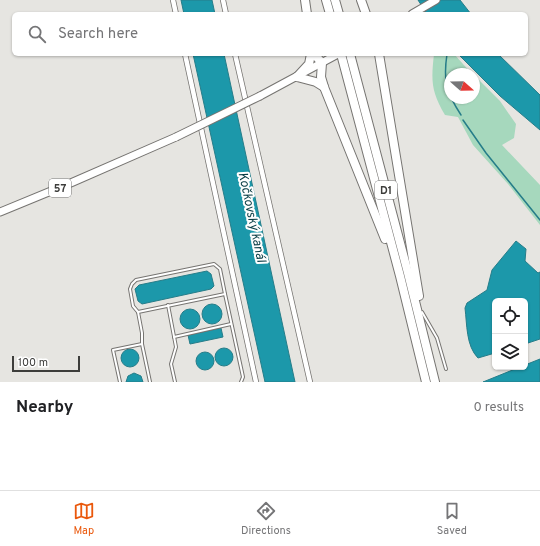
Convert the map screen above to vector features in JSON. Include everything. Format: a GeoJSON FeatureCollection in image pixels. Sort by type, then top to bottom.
{"type":"FeatureCollection","features":[{"type":"Feature","properties":{"kind":"highway"},"geometry":{"type":"LineString","coordinates":[[305,0],[307,12]]}},
{"type":"Feature","properties":{"kind":"highway"},"geometry":{"type":"LineString","coordinates":[[326,0],[329,12]]}},
{"type":"Feature","properties":{"kind":"highway"},"geometry":{"type":"LineString","coordinates":[[335,0],[338,12]]}},
{"type":"Feature","properties":{"kind":"highway"},"geometry":{"type":"LineString","coordinates":[[361,0],[365,12]]}},
{"type":"Feature","properties":{"kind":"highway"},"geometry":{"type":"LineString","coordinates":[[311,56],[309,64],[297,77],[316,82],[324,87]]}},
{"type":"Feature","properties":{"kind":"highway"},"geometry":{"type":"LineString","coordinates":[[316,56],[324,62],[321,77],[324,87],[400,276]]}},
{"type":"Feature","properties":{"kind":"highway","name":"D1"},"geometry":{"type":"LineString","coordinates":[[340,56],[400,276],[426,382]]}},
{"type":"Feature","properties":{"kind":"highway","name":"D1"},"geometry":{"type":"LineString","coordinates":[[351,56],[435,382]]}},
{"type":"Feature","properties":{"kind":"highway"},"geometry":{"type":"LineString","coordinates":[[379,56],[422,312],[421,326]]}},
{"type":"Feature","properties":{"kind":"main road"},"geometry":{"type":"LineString","coordinates":[[415,12],[436,0]]}},
{"type":"Feature","properties":{"kind":"main road","name":"57"},"geometry":{"type":"LineString","coordinates":[[0,212],[104,169],[176,136],[297,77],[335,56]]}},
{"type":"Feature","properties":{"kind":"street"},"geometry":{"type":"LineString","coordinates":[[173,0],[176,12]]}},
{"type":"Feature","properties":{"kind":"street"},"geometry":{"type":"LineString","coordinates":[[223,0],[226,12]]}},
{"type":"Feature","properties":{"kind":"street"},"geometry":{"type":"LineString","coordinates":[[185,56],[256,382]]}},
{"type":"Feature","properties":{"kind":"street"},"geometry":{"type":"LineString","coordinates":[[235,56],[310,382]]}},
{"type":"Feature","properties":{"kind":"lane"},"geometry":{"type":"LineString","coordinates":[[150,382],[142,344],[142,333],[138,312],[133,306],[130,289],[132,284],[136,280],[214,264],[220,269],[243,377],[241,382]]}},
{"type":"Feature","properties":{"kind":"lane"},"geometry":{"type":"LineString","coordinates":[[138,312],[225,294]]}},
{"type":"Feature","properties":{"kind":"lane"},"geometry":{"type":"LineString","coordinates":[[168,306],[176,348],[171,364],[175,382]]}},
{"type":"Feature","properties":{"kind":"lane"},"geometry":{"type":"LineString","coordinates":[[422,312],[438,338],[446,369]]}},
{"type":"Feature","properties":{"kind":"lane"},"geometry":{"type":"LineString","coordinates":[[174,336],[231,324]]}},
{"type":"Feature","properties":{"kind":"lane"},"geometry":{"type":"LineString","coordinates":[[120,382],[112,350],[142,344]]}},
{"type":"Feature","properties":{"kind":"green space"},"geometry":{"type":"Polygon","coordinates":[[[434,56],[456,56],[467,68],[444,68],[444,104],[480,104],[480,81],[500,101],[516,124],[514,138],[502,145],[540,185],[540,225],[508,184],[473,145],[458,117],[445,115],[437,99],[432,79],[434,56]]]}},
{"type":"Feature","properties":{"kind":"water"},"geometry":{"type":"Polygon","coordinates":[[[181,0],[212,0],[215,12],[184,12],[181,0]]]}},
{"type":"Feature","properties":{"kind":"water"},"geometry":{"type":"Polygon","coordinates":[[[418,0],[460,0],[469,12],[426,12],[418,0]]]}},
{"type":"Feature","properties":{"kind":"water","name":"Kočkovský kanál"},"geometry":{"type":"Polygon","coordinates":[[[193,56],[224,56],[295,382],[265,382],[193,56]]]}},
{"type":"Feature","properties":{"kind":"water"},"geometry":{"type":"Polygon","coordinates":[[[460,56],[500,56],[540,95],[540,130],[500,96],[480,76],[480,68],[472,68],[460,56]]]}},
{"type":"Feature","properties":{"kind":"water"},"geometry":{"type":"Polygon","coordinates":[[[516,241],[526,249],[525,261],[538,273],[540,272],[540,339],[528,343],[528,298],[492,298],[492,354],[478,358],[469,341],[465,308],[467,303],[487,290],[492,270],[516,241]]]}},
{"type":"Feature","properties":{"kind":"water"},"geometry":{"type":"Polygon","coordinates":[[[207,271],[211,274],[214,286],[211,289],[142,304],[138,301],[135,289],[139,285],[207,271]]]}},
{"type":"Feature","properties":{"kind":"water"},"geometry":{"type":"Polygon","coordinates":[[[212,304],[219,307],[222,314],[219,321],[212,324],[205,321],[202,314],[205,307],[212,304]]]}},
{"type":"Feature","properties":{"kind":"water"},"geometry":{"type":"Polygon","coordinates":[[[186,309],[194,309],[200,315],[200,323],[194,329],[186,329],[180,323],[180,315],[186,309]]]}},
{"type":"Feature","properties":{"kind":"water"},"geometry":{"type":"Polygon","coordinates":[[[221,328],[223,337],[190,344],[188,335],[221,328]]]}},
{"type":"Feature","properties":{"kind":"water"},"geometry":{"type":"Polygon","coordinates":[[[224,348],[230,351],[233,357],[230,363],[224,366],[218,363],[215,357],[218,351],[224,348]]]}},
{"type":"Feature","properties":{"kind":"water"},"geometry":{"type":"Polygon","coordinates":[[[130,349],[136,352],[139,358],[136,364],[130,367],[124,364],[121,358],[124,352],[130,349]]]}},
{"type":"Feature","properties":{"kind":"water"},"geometry":{"type":"Polygon","coordinates":[[[205,352],[211,355],[214,361],[211,367],[205,370],[199,367],[196,361],[199,355],[205,352]]]}},
{"type":"Feature","properties":{"kind":"water"},"geometry":{"type":"Polygon","coordinates":[[[540,359],[540,382],[483,382],[513,370],[528,370],[528,364],[540,359]]]}},
{"type":"Feature","properties":{"kind":"water"},"geometry":{"type":"Polygon","coordinates":[[[134,373],[141,376],[143,382],[126,382],[128,376],[134,373]]]}},
{"type":"Feature","properties":{"kind":"waterway"},"geometry":{"type":"LineString","coordinates":[[447,56],[445,72],[447,86],[452,100],[461,115]]}},
{"type":"Feature","properties":{"kind":"waterway"},"geometry":{"type":"LineString","coordinates":[[463,120],[486,153],[540,220]]}}]}
